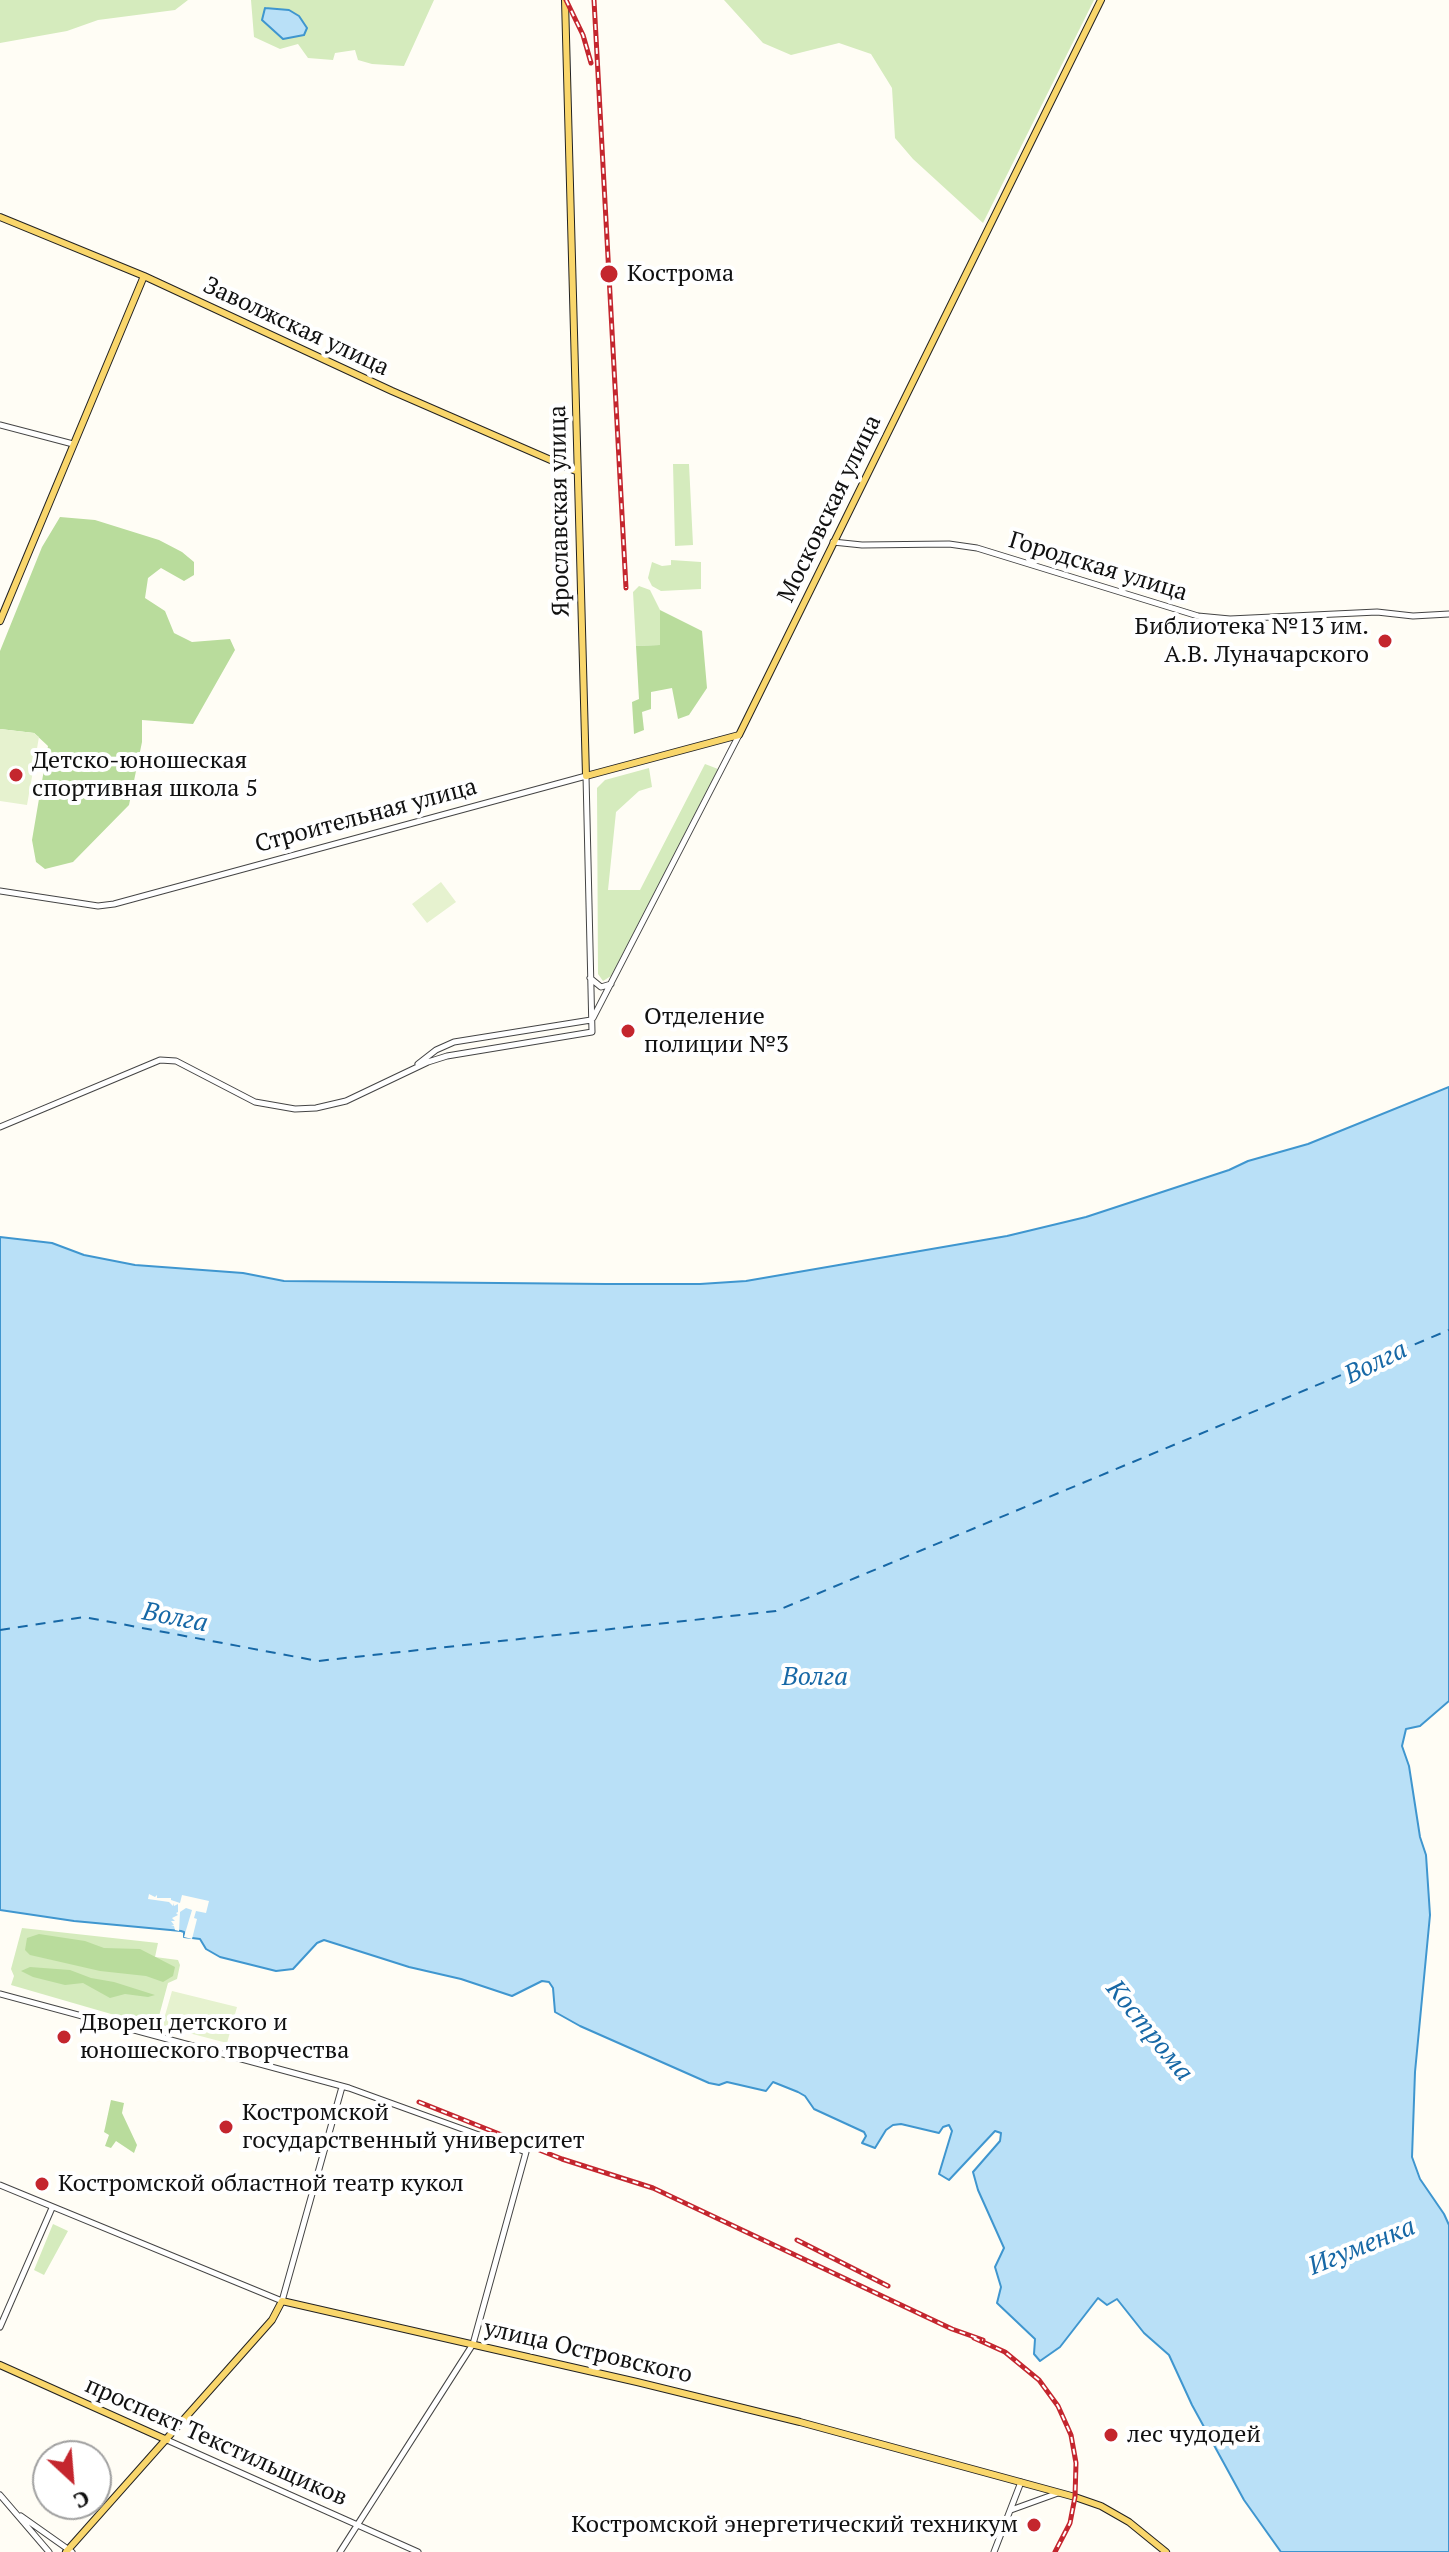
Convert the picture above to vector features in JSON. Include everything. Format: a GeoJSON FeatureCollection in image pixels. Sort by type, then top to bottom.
{"type":"FeatureCollection","features":[{"type":"Feature","properties":{"kind":"main road","name":"Ярославская улица"},"geometry":{"type":"LineString","coordinates":[[565,0],[574,242],[576,471],[586,776]]}},
{"type":"Feature","properties":{"kind":"main road","name":"Московская улица"},"geometry":{"type":"LineString","coordinates":[[739,735],[1101,0]]}},
{"type":"Feature","properties":{"kind":"main road","name":"Заволжская улица"},"geometry":{"type":"LineString","coordinates":[[0,217],[144,276],[392,391],[576,471]]}},
{"type":"Feature","properties":{"kind":"main road"},"geometry":{"type":"LineString","coordinates":[[0,621],[144,276]]}},
{"type":"Feature","properties":{"kind":"main road","name":"Строительная улица"},"geometry":{"type":"LineString","coordinates":[[586,776],[739,735]]}},
{"type":"Feature","properties":{"kind":"main road"},"geometry":{"type":"LineString","coordinates":[[69,2551],[272,2320],[282,2301]]}},
{"type":"Feature","properties":{"kind":"main road","name":"улица Островского"},"geometry":{"type":"LineString","coordinates":[[282,2301],[780,2417],[1021,2482],[1101,2506],[1135,2526],[1166,2552]]}},
{"type":"Feature","properties":{"kind":"main road","name":"проспект Текстильщиков"},"geometry":{"type":"LineString","coordinates":[[0,2365],[167,2440]]}},
{"type":"Feature","properties":{"kind":"street"},"geometry":{"type":"LineString","coordinates":[[0,425],[73,444]]}},
{"type":"Feature","properties":{"kind":"street","name":"Городская улица"},"geometry":{"type":"LineString","coordinates":[[833,542],[862,545],[949,544],[977,548],[1198,616],[1230,619],[1377,612],[1413,616],[1449,614]]}},
{"type":"Feature","properties":{"kind":"street","name":"Московская улица"},"geometry":{"type":"LineString","coordinates":[[591,1020],[739,735]]}},
{"type":"Feature","properties":{"kind":"street","name":"Строительная улица"},"geometry":{"type":"LineString","coordinates":[[0,891],[98,906],[114,904],[586,776]]}},
{"type":"Feature","properties":{"kind":"street","name":"Ярославская улица"},"geometry":{"type":"LineString","coordinates":[[586,776],[591,1020]]}},
{"type":"Feature","properties":{"kind":"street"},"geometry":{"type":"LineString","coordinates":[[590,978],[601,987],[612,984]]}},
{"type":"Feature","properties":{"kind":"street"},"geometry":{"type":"LineString","coordinates":[[0,1127],[160,1060],[176,1061],[255,1102],[295,1109],[341,1103],[414,1068],[455,1054],[592,1032],[591,1020],[454,1042],[436,1050],[414,1068]]}},
{"type":"Feature","properties":{"kind":"street"},"geometry":{"type":"LineString","coordinates":[[0,1994],[342,2087],[526,2152],[473,2344],[340,2552]]}},
{"type":"Feature","properties":{"kind":"street"},"geometry":{"type":"LineString","coordinates":[[282,2301],[342,2087]]}},
{"type":"Feature","properties":{"kind":"street","name":"улица Островского"},"geometry":{"type":"LineString","coordinates":[[0,2185],[282,2301]]}},
{"type":"Feature","properties":{"kind":"street"},"geometry":{"type":"LineString","coordinates":[[0,2327],[52,2208]]}},
{"type":"Feature","properties":{"kind":"street","name":"проспект Текстильщиков"},"geometry":{"type":"LineString","coordinates":[[167,2440],[418,2552]]}},
{"type":"Feature","properties":{"kind":"street"},"geometry":{"type":"LineString","coordinates":[[994,2552],[1021,2482]]}},
{"type":"Feature","properties":{"kind":"street"},"geometry":{"type":"LineString","coordinates":[[1010,2511],[1059,2493]]}},
{"type":"Feature","properties":{"kind":"street"},"geometry":{"type":"LineString","coordinates":[[0,2495],[49,2552]]}},
{"type":"Feature","properties":{"kind":"street"},"geometry":{"type":"LineString","coordinates":[[16,2512],[69,2551]]}},
{"type":"Feature","properties":{"kind":"green space"},"geometry":{"type":"Polygon","coordinates":[[[0,0],[188,0],[175,10],[98,20],[67,31],[0,43],[0,0]]]}},
{"type":"Feature","properties":{"kind":"green space"},"geometry":{"type":"Polygon","coordinates":[[[251,0],[434,0],[404,66],[358,60],[355,50],[335,53],[333,60],[308,58],[298,44],[280,49],[254,37],[251,0]]]}},
{"type":"Feature","properties":{"kind":"green space"},"geometry":{"type":"Polygon","coordinates":[[[724,0],[1094,0],[983,223],[913,159],[895,138],[892,88],[871,54],[839,43],[791,55],[763,43],[724,0]]]}},
{"type":"Feature","properties":{"kind":"green space"},"geometry":{"type":"Polygon","coordinates":[[[673,464],[689,464],[693,545],[675,546],[673,464]]]}},
{"type":"Feature","properties":{"kind":"green space"},"geometry":{"type":"Polygon","coordinates":[[[60,517],[95,520],[159,540],[182,552],[194,562],[194,575],[184,581],[161,568],[148,578],[145,598],[165,611],[174,633],[192,642],[230,639],[235,650],[193,724],[142,720],[142,742],[129,805],[73,862],[45,869],[36,862],[32,840],[48,746],[34,733],[0,729],[0,651],[42,547],[60,517]]]}},
{"type":"Feature","properties":{"kind":"green space"},"geometry":{"type":"Polygon","coordinates":[[[671,560],[701,562],[701,589],[661,591],[652,586],[648,578],[652,562],[662,566],[671,565],[671,560]]]}},
{"type":"Feature","properties":{"kind":"green space"},"geometry":{"type":"Polygon","coordinates":[[[639,586],[650,590],[660,610],[660,645],[636,646],[633,592],[639,586]]]}},
{"type":"Feature","properties":{"kind":"green space"},"geometry":{"type":"Polygon","coordinates":[[[660,610],[702,631],[707,688],[689,715],[678,719],[672,688],[651,692],[651,709],[642,712],[644,730],[634,734],[632,702],[639,699],[636,646],[660,645],[660,610]]]}},
{"type":"Feature","properties":{"kind":"green space","name":"Детско-юношеская спортивная школа 5"},"geometry":{"type":"Polygon","coordinates":[[[0,729],[34,733],[39,737],[27,805],[0,801],[0,729]]]}},
{"type":"Feature","properties":{"kind":"green space"},"geometry":{"type":"Polygon","coordinates":[[[705,764],[718,769],[611,976],[603,981],[598,974],[597,788],[605,780],[649,768],[652,787],[639,791],[616,812],[608,890],[640,890],[705,764]]]}},
{"type":"Feature","properties":{"kind":"green space"},"geometry":{"type":"Polygon","coordinates":[[[441,882],[456,902],[427,923],[412,904],[441,882]]]}},
{"type":"Feature","properties":{"kind":"green space"},"geometry":{"type":"Polygon","coordinates":[[[22,1928],[158,1943],[155,1957],[178,1960],[180,1965],[177,1979],[168,1983],[156,2027],[11,1985],[14,1976],[11,1969],[22,1928]]]}},
{"type":"Feature","properties":{"kind":"green space"},"geometry":{"type":"Polygon","coordinates":[[[39,1934],[85,1941],[104,1948],[140,1949],[175,1967],[173,1976],[163,1982],[146,1976],[100,1971],[30,1955],[25,1950],[27,1938],[39,1934]]]}},
{"type":"Feature","properties":{"kind":"green space"},"geometry":{"type":"Polygon","coordinates":[[[30,1967],[70,1970],[155,1995],[125,1994],[110,1998],[83,1983],[65,1985],[21,1971],[30,1967]]]}},
{"type":"Feature","properties":{"kind":"green space"},"geometry":{"type":"Polygon","coordinates":[[[172,1991],[237,2007],[227,2043],[162,2026],[172,1991]]]}},
{"type":"Feature","properties":{"kind":"green space"},"geometry":{"type":"Polygon","coordinates":[[[111,2100],[124,2103],[122,2113],[137,2145],[134,2153],[116,2141],[111,2148],[105,2146],[109,2135],[104,2132],[111,2100]]]}},
{"type":"Feature","properties":{"kind":"green space"},"geometry":{"type":"Polygon","coordinates":[[[53,2224],[68,2231],[44,2275],[34,2270],[53,2224]]]}},
{"type":"Feature","properties":{"kind":"water"},"geometry":{"type":"Polygon","coordinates":[[[265,8],[289,10],[299,16],[307,28],[304,35],[283,39],[262,20],[265,8]]]}},
{"type":"Feature","properties":{"kind":"water","name":"Волга"},"geometry":{"type":"Polygon","coordinates":[[[1449,1087],[1449,1701],[1420,1726],[1406,1729],[1402,1746],[1409,1766],[1420,1837],[1426,1855],[1430,1915],[1415,2072],[1412,2157],[1420,2179],[1449,2225],[1449,2552],[1281,2552],[1244,2500],[1192,2405],[1169,2355],[1144,2333],[1117,2299],[1107,2305],[1098,2298],[1060,2347],[1040,2361],[1034,2354],[1035,2339],[997,2303],[1001,2287],[995,2267],[1004,2248],[973,2172],[1000,2141],[1001,2133],[995,2131],[949,2180],[939,2174],[952,2131],[949,2125],[939,2133],[893,2125],[886,2130],[875,2148],[862,2143],[866,2136],[864,2132],[814,2109],[798,2092],[773,2082],[766,2091],[727,2082],[719,2085],[709,2083],[580,2026],[555,2012],[553,1988],[549,1982],[542,1981],[512,1996],[324,1940],[317,1943],[293,1969],[276,1971],[220,1957],[206,1949],[200,1939],[184,1937],[181,1931],[0,1910],[0,1237],[52,1243],[84,1255],[135,1265],[243,1273],[284,1281],[700,1284],[746,1281],[1007,1236],[1086,1217],[1248,1161],[1308,1144],[1449,1087]]]}},
{"type":"Feature","properties":{"kind":"pier"},"geometry":{"type":"Polygon","coordinates":[[[149,1894],[180,1903],[182,1895],[209,1901],[206,1913],[196,1911],[192,1939],[184,1937],[192,1910],[186,1908],[180,1912],[179,1931],[175,1930],[171,1921],[175,1921],[172,1918],[178,1915],[178,1904],[174,1906],[174,1903],[173,1906],[169,1902],[148,1899],[149,1894]]]}},
{"type":"Feature","properties":{"kind":"ferry route"},"geometry":{"type":"LineString","coordinates":[[0,1630],[84,1617],[318,1661],[776,1611],[1449,1330]]}},
{"type":"Feature","properties":{"kind":"railway"},"geometry":{"type":"LineString","coordinates":[[566,0],[583,35],[591,63]]}},
{"type":"Feature","properties":{"kind":"railway"},"geometry":{"type":"LineString","coordinates":[[594,0],[626,588]]}},
{"type":"Feature","properties":{"kind":"railway"},"geometry":{"type":"LineString","coordinates":[[419,2102],[562,2159],[653,2188],[952,2329],[983,2340]]}},
{"type":"Feature","properties":{"kind":"railway"},"geometry":{"type":"LineString","coordinates":[[797,2240],[888,2286]]}},
{"type":"Feature","properties":{"kind":"railway"},"geometry":{"type":"LineString","coordinates":[[974,2338],[1005,2352],[1039,2380],[1058,2406],[1071,2435],[1076,2463],[1075,2497],[1070,2523],[1055,2552]]}},
{"type":"Feature","properties":{"kind":"place","name":"Кострома"},"geometry":{"type":"Point","coordinates":[609,274]}},
{"type":"Feature","properties":{"kind":"place","name":"Библиотека №13 им. А.В. Луначарского"},"geometry":{"type":"Point","coordinates":[1385,641]}},
{"type":"Feature","properties":{"kind":"place","name":"Детско-юношеская спортивная школа 5"},"geometry":{"type":"Point","coordinates":[16,775]}},
{"type":"Feature","properties":{"kind":"place","name":"Отделение полиции №3"},"geometry":{"type":"Point","coordinates":[628,1031]}},
{"type":"Feature","properties":{"kind":"place","name":"Дворец детского и юношеского творчества"},"geometry":{"type":"Point","coordinates":[64,2037]}},
{"type":"Feature","properties":{"kind":"place","name":"Костромской государственный университет"},"geometry":{"type":"Point","coordinates":[226,2127]}},
{"type":"Feature","properties":{"kind":"place","name":"Костромской областной театр кукол"},"geometry":{"type":"Point","coordinates":[42,2184]}},
{"type":"Feature","properties":{"kind":"place","name":"лес чудодей"},"geometry":{"type":"Point","coordinates":[1111,2435]}},
{"type":"Feature","properties":{"kind":"place","name":"Костромской энергетический техникум"},"geometry":{"type":"Point","coordinates":[1034,2525]}},
{"type":"Feature","properties":{"kind":"water label","name":"Игуменка"},"geometry":{"type":"Point","coordinates":[1362,2247]}}]}
